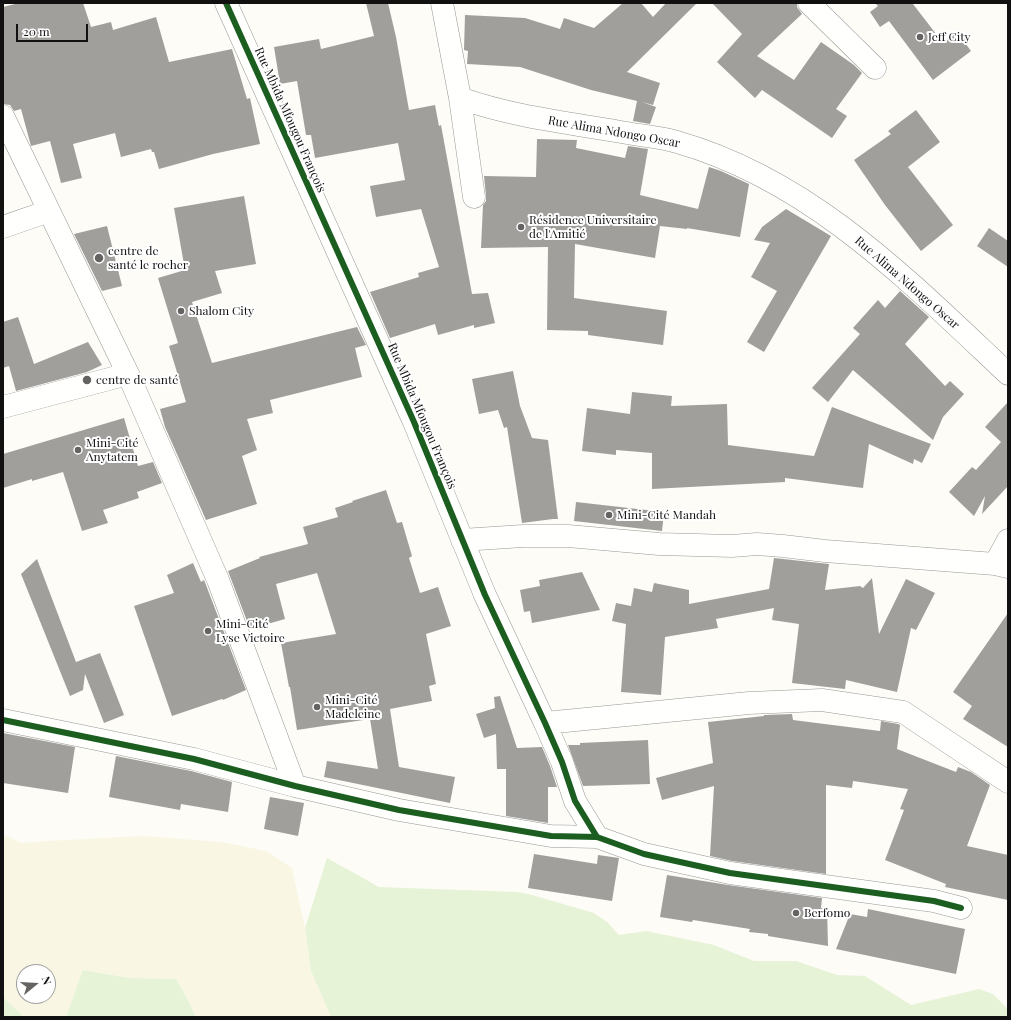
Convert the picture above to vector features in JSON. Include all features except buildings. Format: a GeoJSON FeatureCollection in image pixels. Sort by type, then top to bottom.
{"type":"FeatureCollection","features":[{"type":"Feature","properties":{"kind":"street","name":"Rue Mbida Mfougou François"},"geometry":{"type":"LineString","coordinates":[[226,3],[414,422],[485,595],[562,762],[574,801],[597,837]]}},
{"type":"Feature","properties":{"kind":"street"},"geometry":{"type":"LineString","coordinates":[[442,3],[460,98],[474,197]]}},
{"type":"Feature","properties":{"kind":"street"},"geometry":{"type":"LineString","coordinates":[[809,3],[875,68]]}},
{"type":"Feature","properties":{"kind":"street","name":"Rue Alima Ndongo Oscar"},"geometry":{"type":"LineString","coordinates":[[460,98],[500,111],[676,141],[711,153],[777,184],[840,225],[891,265],[1008,374]]}},
{"type":"Feature","properties":{"kind":"street"},"geometry":{"type":"LineString","coordinates":[[3,116],[128,374],[218,580],[295,786]]}},
{"type":"Feature","properties":{"kind":"street"},"geometry":{"type":"LineString","coordinates":[[3,227],[49,211]]}},
{"type":"Feature","properties":{"kind":"street"},"geometry":{"type":"LineString","coordinates":[[3,407],[128,374]]}},
{"type":"Feature","properties":{"kind":"street"},"geometry":{"type":"LineString","coordinates":[[462,540],[523,536],[568,536],[682,545],[764,545],[1001,566],[1008,540]]}},
{"type":"Feature","properties":{"kind":"street"},"geometry":{"type":"LineString","coordinates":[[545,723],[749,703],[822,700],[903,712],[1008,782]]}},
{"type":"Feature","properties":{"kind":"street"},"geometry":{"type":"LineString","coordinates":[[3,720],[194,759],[295,786],[399,810],[519,832],[551,836],[597,837],[644,854],[730,872],[934,901],[961,908]]}},
{"type":"Feature","properties":{"kind":"shaded area"},"geometry":{"type":"Polygon","coordinates":[[[3,834],[22,843],[143,836],[222,842],[266,851],[292,868],[305,928],[311,971],[331,1017],[196,1017],[176,979],[130,978],[84,970],[66,1017],[24,1017],[3,997],[3,834]]]}},
{"type":"Feature","properties":{"kind":"green space"},"geometry":{"type":"Polygon","coordinates":[[[327,858],[379,887],[518,892],[594,913],[607,922],[619,935],[646,931],[714,945],[754,961],[796,961],[837,975],[865,976],[911,1005],[979,989],[993,994],[1008,1009],[1008,1017],[331,1017],[311,971],[305,928],[327,858]]]}},
{"type":"Feature","properties":{"kind":"green space"},"geometry":{"type":"Polygon","coordinates":[[[83,970],[130,978],[176,979],[196,1017],[66,1017],[83,970]]]}},
{"type":"Feature","properties":{"kind":"green space"},"geometry":{"type":"Polygon","coordinates":[[[3,997],[24,1017],[3,1017],[3,997]]]}},
{"type":"Feature","properties":{"kind":"cycle path"},"geometry":{"type":"LineString","coordinates":[[226,3],[414,422],[485,595],[562,762],[575,801],[597,837]]}},
{"type":"Feature","properties":{"kind":"cycle path"},"geometry":{"type":"LineString","coordinates":[[3,720],[194,759],[295,786],[399,810],[551,836],[597,837],[644,854],[730,873],[934,901],[961,908]]}},
{"type":"Feature","properties":{"kind":"place","name":"Jeff City"},"geometry":{"type":"Point","coordinates":[920,37]}},
{"type":"Feature","properties":{"kind":"place","name":"Résidence Universitaire de l'Amitié"},"geometry":{"type":"Point","coordinates":[521,227]}},
{"type":"Feature","properties":{"kind":"place","name":"centre de santé le rocher"},"geometry":{"type":"Point","coordinates":[99,258]}},
{"type":"Feature","properties":{"kind":"place","name":"Shalom City"},"geometry":{"type":"Point","coordinates":[181,311]}},
{"type":"Feature","properties":{"kind":"place","name":"centre de santé"},"geometry":{"type":"Point","coordinates":[87,380]}},
{"type":"Feature","properties":{"kind":"place","name":"Mini-Cité Anytatem"},"geometry":{"type":"Point","coordinates":[78,450]}},
{"type":"Feature","properties":{"kind":"place","name":"Mini-Cité Mandah"},"geometry":{"type":"Point","coordinates":[609,515]}},
{"type":"Feature","properties":{"kind":"place","name":"Mini-Cité Lyse Victoire"},"geometry":{"type":"Point","coordinates":[208,631]}},
{"type":"Feature","properties":{"kind":"place","name":"Mini-Cité Madeleine"},"geometry":{"type":"Point","coordinates":[317,707]}},
{"type":"Feature","properties":{"kind":"place","name":"Berfomo"},"geometry":{"type":"Point","coordinates":[796,913]}}]}
